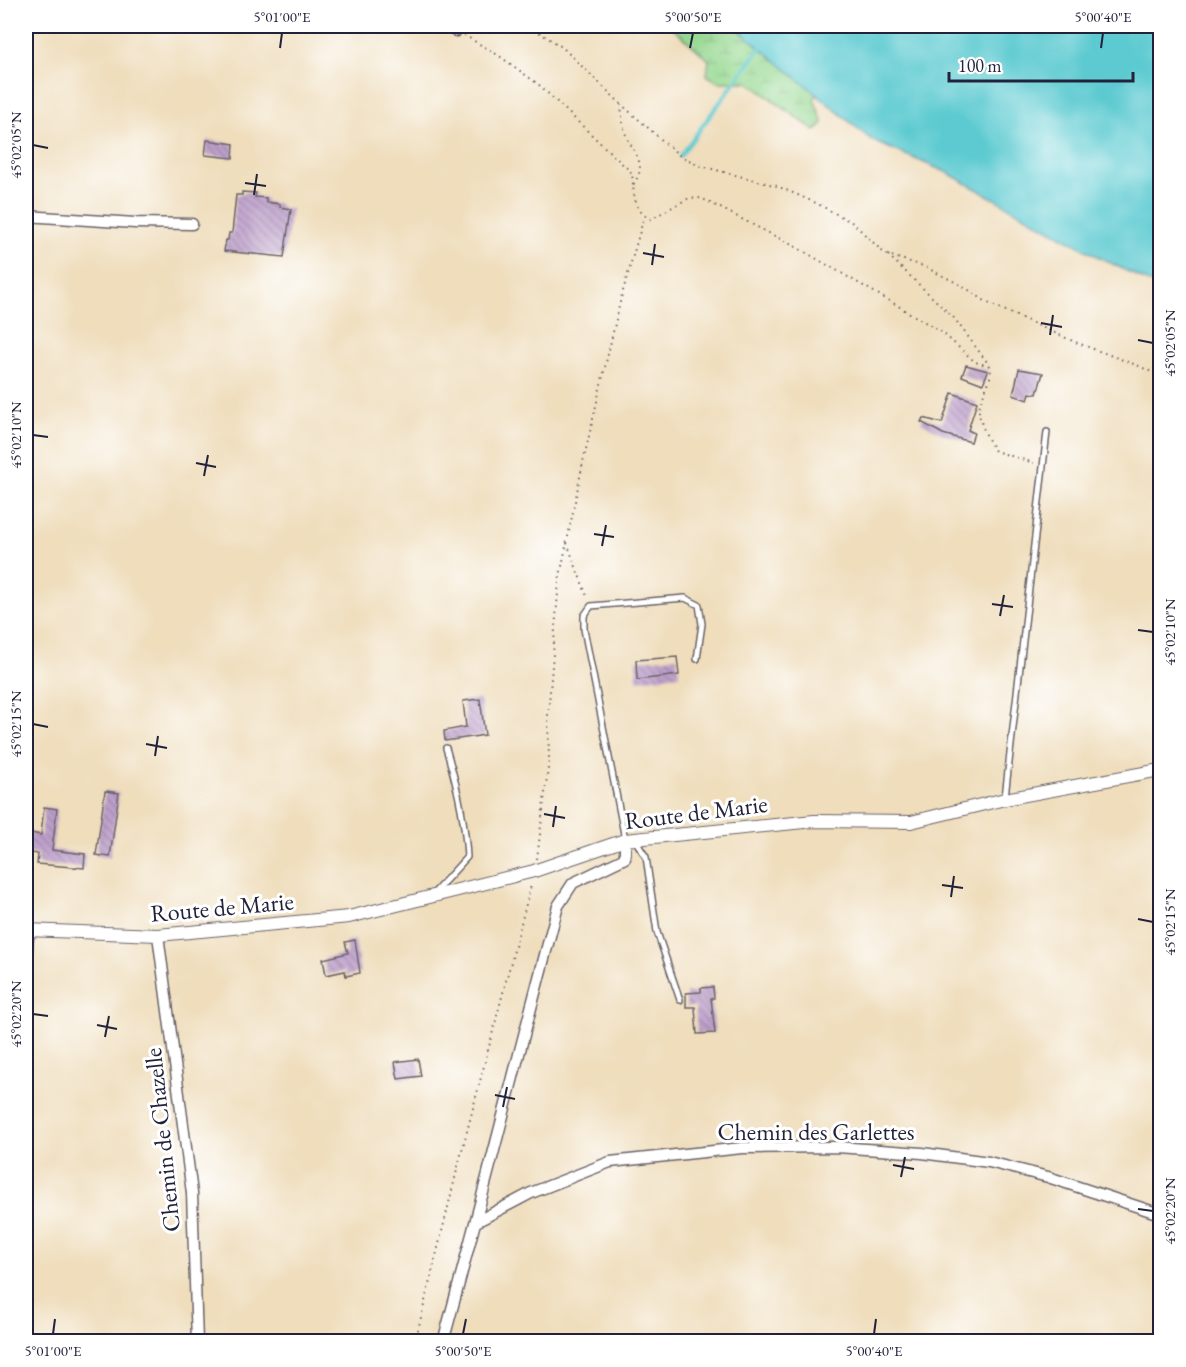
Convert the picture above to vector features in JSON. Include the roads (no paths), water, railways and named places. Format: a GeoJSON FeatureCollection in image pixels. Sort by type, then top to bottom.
{"type":"FeatureCollection","features":[{"type":"Feature","properties":{"kind":"street"},"geometry":{"type":"LineString","coordinates":[[26,216],[192,224]]}},
{"type":"Feature","properties":{"kind":"street","name":"Route de Marie"},"geometry":{"type":"LineString","coordinates":[[28,930],[158,935],[349,917],[534,871],[630,839],[814,821],[911,822],[1005,799],[1161,770]]}},
{"type":"Feature","properties":{"kind":"street"},"geometry":{"type":"LineString","coordinates":[[442,1341],[476,1222],[558,906],[573,882],[625,858],[630,839]]}},
{"type":"Feature","properties":{"kind":"street","name":"Chemin de Chazelle"},"geometry":{"type":"LineString","coordinates":[[158,935],[192,1193],[197,1341]]}},
{"type":"Feature","properties":{"kind":"street","name":"Chemin des Garlettes"},"geometry":{"type":"LineString","coordinates":[[476,1222],[531,1193],[610,1162],[753,1148],[837,1147],[912,1152],[989,1162],[1047,1176],[1161,1214]]}},
{"type":"Feature","properties":{"kind":"lane"},"geometry":{"type":"LineString","coordinates":[[1005,799],[1047,432]]}},
{"type":"Feature","properties":{"kind":"lane"},"geometry":{"type":"LineString","coordinates":[[680,1000],[657,932],[646,857],[630,839],[584,629],[584,615],[591,606],[685,598],[699,605],[702,624],[697,659]]}},
{"type":"Feature","properties":{"kind":"lane"},"geometry":{"type":"LineString","coordinates":[[430,896],[467,858],[466,828],[458,788],[446,748]]}},
{"type":"Feature","properties":{"kind":"lane"},"geometry":{"type":"LineString","coordinates":[[26,992],[28,930]]}},
{"type":"Feature","properties":{"kind":"water"},"geometry":{"type":"Polygon","coordinates":[[[734,26],[1160,26],[1160,288],[1097,256],[946,172],[873,141],[734,26]]]}},
{"type":"Feature","properties":{"kind":"waterway"},"geometry":{"type":"LineString","coordinates":[[680,156],[764,43]]}}]}
